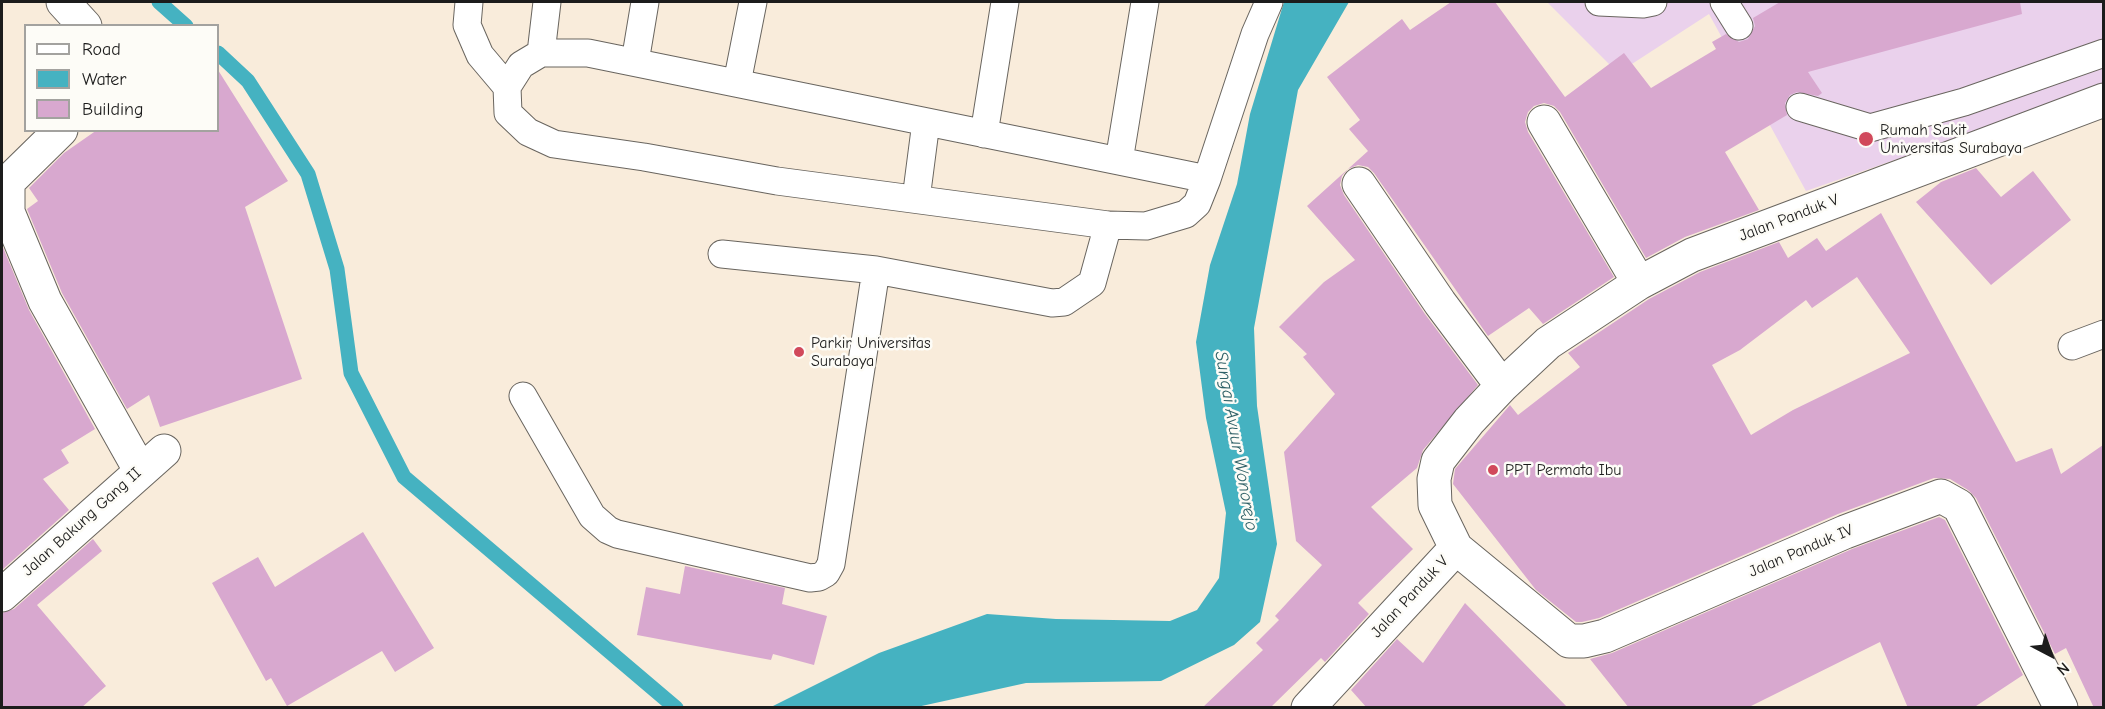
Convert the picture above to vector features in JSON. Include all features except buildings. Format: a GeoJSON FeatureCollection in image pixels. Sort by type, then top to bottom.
{"type":"FeatureCollection","features":[{"type":"Feature","properties":{"kind":"street"},"geometry":{"type":"LineString","coordinates":[[63,2],[83,24]]}},
{"type":"Feature","properties":{"kind":"street","name":"Jalan Panduk V"},"geometry":{"type":"LineString","coordinates":[[1308,708],[1456,548],[1435,505],[1434,479],[1438,461],[1469,421],[1548,343],[1639,283],[1692,255],[2103,100]]}},
{"type":"Feature","properties":{"kind":"street"},"geometry":{"type":"LineString","coordinates":[[1544,122],[1639,283]]}},
{"type":"Feature","properties":{"kind":"street","name":"Jalan Bakung Gang II"},"geometry":{"type":"LineString","coordinates":[[2,595],[152,460],[45,301],[8,212],[8,182],[60,132]]}},
{"type":"Feature","properties":{"kind":"street"},"geometry":{"type":"LineString","coordinates":[[1359,184],[1440,303],[1503,386]]}},
{"type":"Feature","properties":{"kind":"street","name":"Jalan Panduk IV"},"geometry":{"type":"LineString","coordinates":[[1456,548],[1569,641],[1584,641],[1605,636],[1845,532],[1941,496],[1959,506],[2061,708]]}},
{"type":"Feature","properties":{"kind":"lane"},"geometry":{"type":"LineString","coordinates":[[469,2],[467,24],[480,55],[507,87]]}},
{"type":"Feature","properties":{"kind":"lane"},"geometry":{"type":"LineString","coordinates":[[541,53],[547,2]]}},
{"type":"Feature","properties":{"kind":"lane"},"geometry":{"type":"LineString","coordinates":[[635,62],[645,2]]}},
{"type":"Feature","properties":{"kind":"lane"},"geometry":{"type":"LineString","coordinates":[[737,82],[753,2]]}},
{"type":"Feature","properties":{"kind":"lane"},"geometry":{"type":"LineString","coordinates":[[984,134],[1005,2]]}},
{"type":"Feature","properties":{"kind":"lane"},"geometry":{"type":"LineString","coordinates":[[1119,161],[1144,2]]}},
{"type":"Feature","properties":{"kind":"lane"},"geometry":{"type":"LineString","coordinates":[[1207,179],[588,52],[541,53],[521,65],[507,87],[508,113],[528,132],[554,144],[644,157],[777,181],[1108,225],[1146,226],[1186,214],[1197,204],[1207,179],[1255,34],[1269,2]]}},
{"type":"Feature","properties":{"kind":"lane"},"geometry":{"type":"LineString","coordinates":[[1599,2],[1653,2]]}},
{"type":"Feature","properties":{"kind":"lane"},"geometry":{"type":"LineString","coordinates":[[1724,2],[1739,26]]}},
{"type":"Feature","properties":{"kind":"lane"},"geometry":{"type":"LineString","coordinates":[[1800,107],[1870,128],[1964,102],[2103,53]]}},
{"type":"Feature","properties":{"kind":"lane"},"geometry":{"type":"LineString","coordinates":[[916,199],[926,122]]}},
{"type":"Feature","properties":{"kind":"lane"},"geometry":{"type":"LineString","coordinates":[[722,254],[876,270],[1052,303],[1064,302],[1092,283],[1108,225]]}},
{"type":"Feature","properties":{"kind":"lane"},"geometry":{"type":"LineString","coordinates":[[523,396],[592,516],[608,530],[617,534],[810,578],[819,577],[826,573],[831,564],[876,270]]}},
{"type":"Feature","properties":{"kind":"lane"},"geometry":{"type":"LineString","coordinates":[[2072,346],[2103,334]]}},
{"type":"Feature","properties":{"kind":"shaded area","name":"Rumah Sakit Universitas Surabaya"},"geometry":{"type":"Polygon","coordinates":[[[1547,2],[2103,2],[2103,87],[1806,191],[1709,14],[1618,73],[1547,2]]]}},
{"type":"Feature","properties":{"kind":"water","name":"Sungai Avuur Wonorejo"},"geometry":{"type":"Polygon","coordinates":[[[1284,2],[1349,2],[1298,90],[1254,328],[1257,406],[1277,544],[1260,622],[1234,645],[1161,681],[1026,683],[917,707],[771,707],[879,653],[987,614],[1056,619],[1170,621],[1197,610],[1219,578],[1226,513],[1206,418],[1196,342],[1210,265],[1237,184],[1250,114],[1284,2]]]}},
{"type":"Feature","properties":{"kind":"waterway"},"geometry":{"type":"LineString","coordinates":[[159,2],[184,24]]}},
{"type":"Feature","properties":{"kind":"waterway"},"geometry":{"type":"LineString","coordinates":[[219,54],[248,81],[308,174],[337,269],[351,373],[404,477],[676,708]]}},
{"type":"Feature","properties":{"kind":"place","name":"Rumah Sakit Universitas Surabaya"},"geometry":{"type":"Point","coordinates":[1866,139]}},
{"type":"Feature","properties":{"kind":"place","name":"Parkir Universitas Surabaya"},"geometry":{"type":"Point","coordinates":[799,352]}},
{"type":"Feature","properties":{"kind":"place","name":"PPT Permata Ibu"},"geometry":{"type":"Point","coordinates":[1493,470]}}]}
